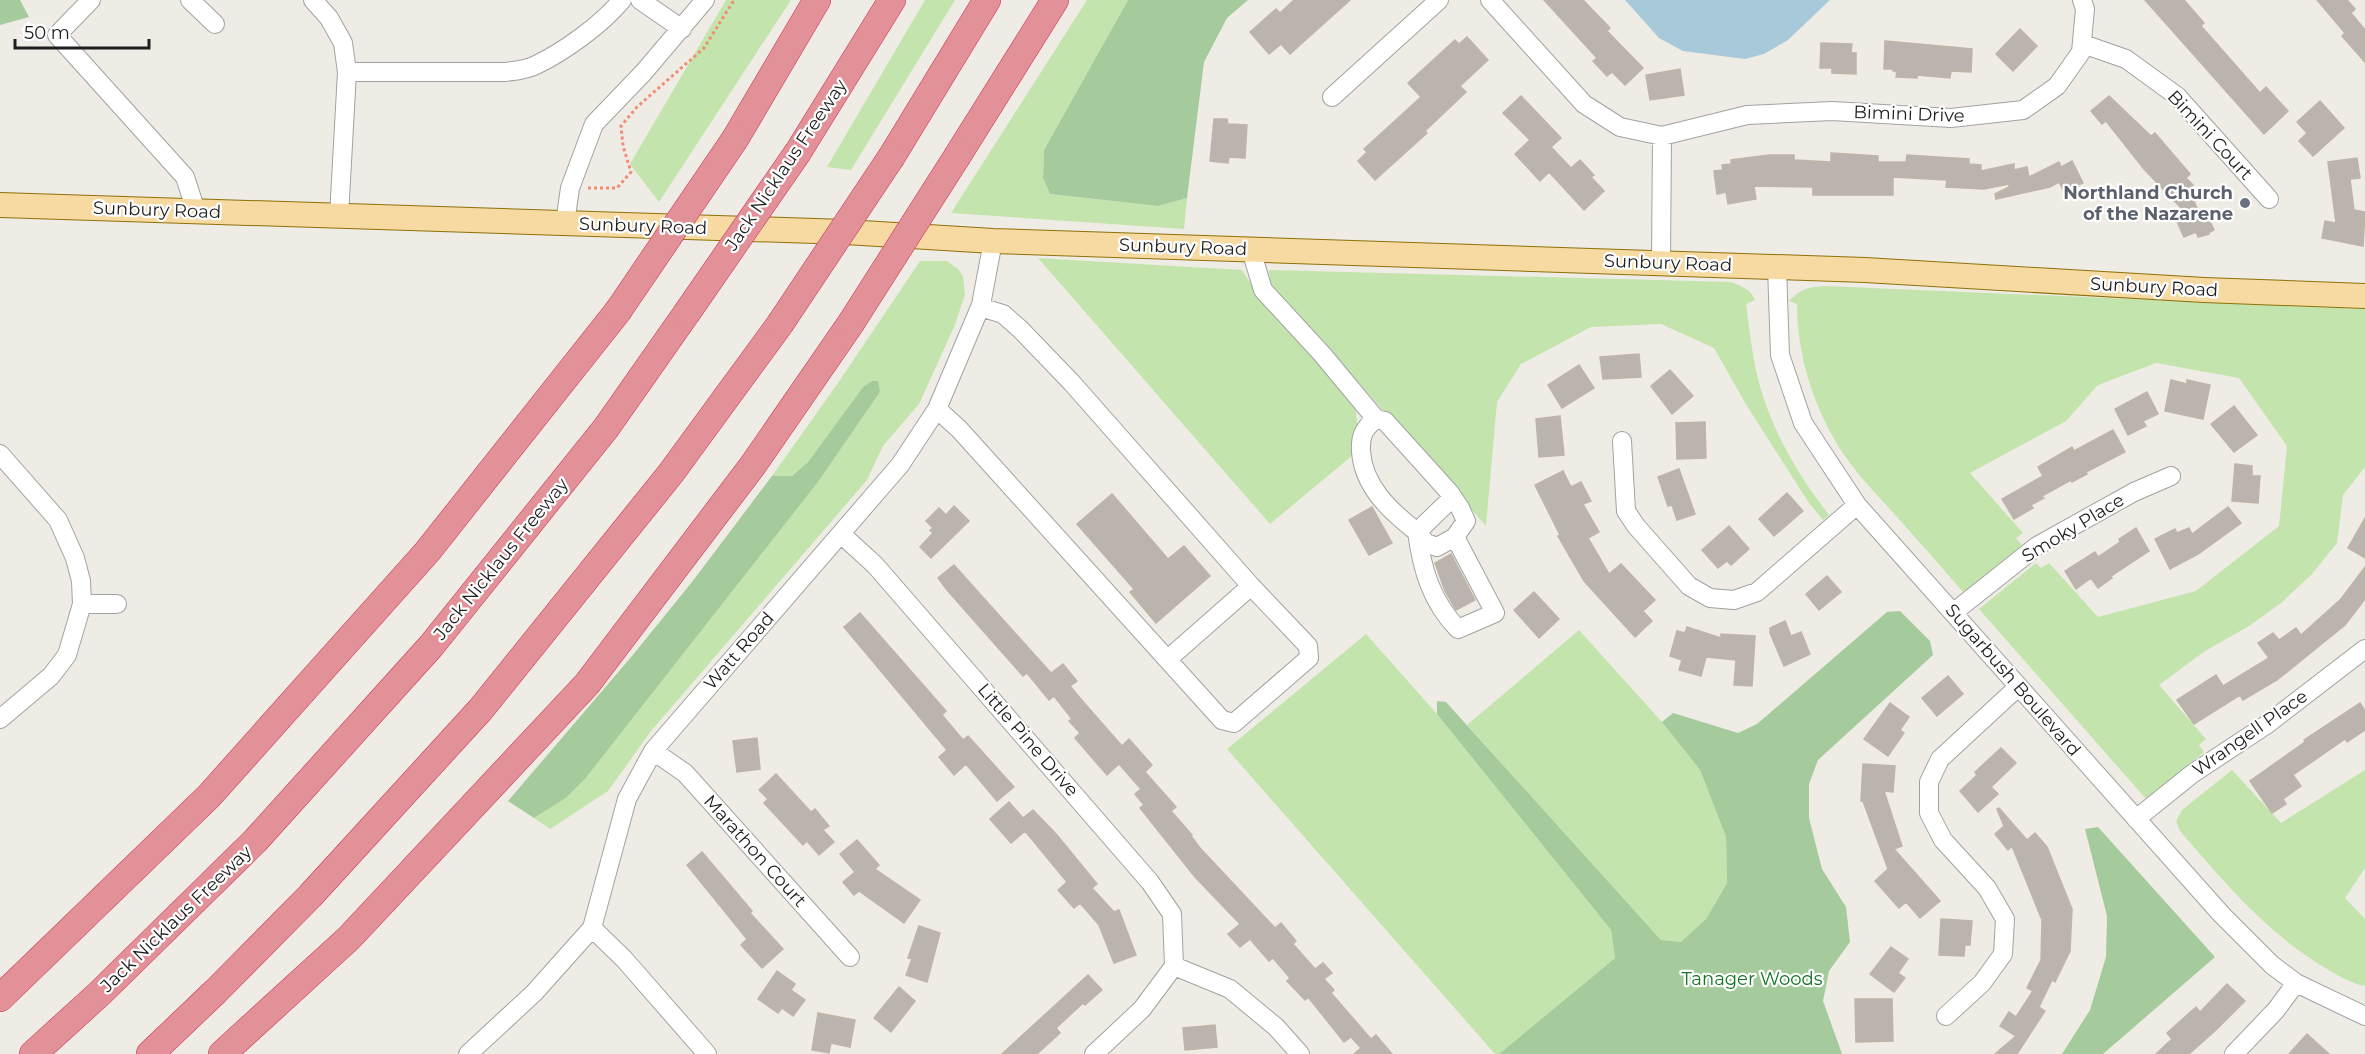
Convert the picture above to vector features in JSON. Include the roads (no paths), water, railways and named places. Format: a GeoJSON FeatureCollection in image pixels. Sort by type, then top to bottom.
{"type":"FeatureCollection","features":[{"type":"Feature","properties":{"kind":"highway"},"geometry":{"type":"LineString","coordinates":[[0,998],[209,796],[427,552],[618,311],[735,140],[817,0]]}},
{"type":"Feature","properties":{"kind":"highway","name":"Jack Nicklaus Freeway"},"geometry":{"type":"LineString","coordinates":[[33,1054],[99,994],[255,841],[431,646],[606,428],[798,152],[892,0]]}},
{"type":"Feature","properties":{"kind":"highway"},"geometry":{"type":"LineString","coordinates":[[150,1054],[216,992],[310,896],[481,709],[671,473],[780,324],[892,156],[987,0]]}},
{"type":"Feature","properties":{"kind":"highway"},"geometry":{"type":"LineString","coordinates":[[222,1054],[349,938],[587,684],[753,465],[851,323],[1055,0]]}},
{"type":"Feature","properties":{"kind":"main road","name":"Sunbury Road"},"geometry":{"type":"LineString","coordinates":[[0,205],[846,232],[993,241],[1777,267],[2204,290],[2365,296]]}},
{"type":"Feature","properties":{"kind":"street"},"geometry":{"type":"LineString","coordinates":[[91,0],[57,35],[185,177],[196,212]]}},
{"type":"Feature","properties":{"kind":"street"},"geometry":{"type":"LineString","coordinates":[[190,0],[216,24]]}},
{"type":"Feature","properties":{"kind":"street"},"geometry":{"type":"LineString","coordinates":[[313,0],[329,18],[343,43],[347,72],[339,216]]}},
{"type":"Feature","properties":{"kind":"street"},"geometry":{"type":"LineString","coordinates":[[347,72],[523,70],[544,61],[594,28],[622,0]]}},
{"type":"Feature","properties":{"kind":"street"},"geometry":{"type":"LineString","coordinates":[[640,0],[682,29]]}},
{"type":"Feature","properties":{"kind":"street"},"geometry":{"type":"LineString","coordinates":[[565,223],[570,188],[594,124],[682,29],[705,0]]}},
{"type":"Feature","properties":{"kind":"street"},"geometry":{"type":"LineString","coordinates":[[1332,97],[1439,0]]}},
{"type":"Feature","properties":{"kind":"street"},"geometry":{"type":"LineString","coordinates":[[1490,0],[1584,104],[1620,127],[1662,136],[1661,263]]}},
{"type":"Feature","properties":{"kind":"street","name":"Bimini Drive"},"geometry":{"type":"LineString","coordinates":[[1662,136],[1748,115],[1832,111],[1951,118],[2023,110],[2057,86],[2081,52],[2085,9],[2082,0]]}},
{"type":"Feature","properties":{"kind":"street","name":"Bimini Court"},"geometry":{"type":"LineString","coordinates":[[2083,44],[2126,59],[2177,96],[2269,199]]}},
{"type":"Feature","properties":{"kind":"street","name":"Watt Road"},"geometry":{"type":"LineString","coordinates":[[592,928],[627,799],[653,751],[900,465],[937,409],[980,307],[993,241]]}},
{"type":"Feature","properties":{"kind":"street"},"geometry":{"type":"LineString","coordinates":[[1251,250],[1263,290],[1322,354],[1376,420]]}},
{"type":"Feature","properties":{"kind":"street","name":"Sugarbush Boulevard"},"geometry":{"type":"LineString","coordinates":[[1777,267],[1780,355],[1803,423],[1857,506],[2222,915],[2272,965],[2296,983],[2365,1016]]}},
{"type":"Feature","properties":{"kind":"street"},"geometry":{"type":"LineString","coordinates":[[937,409],[959,429],[1222,720],[1234,723],[1309,658],[1308,646],[1251,586],[1072,383],[1003,314],[980,307]]}},
{"type":"Feature","properties":{"kind":"street"},"geometry":{"type":"LineString","coordinates":[[1376,420],[1384,421],[1450,493],[1466,521],[1455,537],[1437,547],[1426,543],[1417,532],[1395,514],[1367,480],[1362,466],[1360,441],[1365,428],[1376,420]]}},
{"type":"Feature","properties":{"kind":"street"},"geometry":{"type":"LineString","coordinates":[[1622,441],[1626,511],[1636,526],[1689,586],[1710,598],[1734,600],[1757,592],[1857,506]]}},
{"type":"Feature","properties":{"kind":"street"},"geometry":{"type":"LineString","coordinates":[[0,454],[58,520],[75,558],[81,581],[82,604],[67,655],[51,676],[0,719]]}},
{"type":"Feature","properties":{"kind":"street","name":"Smoky Place"},"geometry":{"type":"LineString","coordinates":[[1954,612],[2037,546],[2134,492],[2171,476]]}},
{"type":"Feature","properties":{"kind":"street"},"geometry":{"type":"LineString","coordinates":[[1417,532],[1450,500],[1450,493]]}},
{"type":"Feature","properties":{"kind":"street"},"geometry":{"type":"LineString","coordinates":[[1417,532],[1422,568],[1444,615],[1458,629],[1495,613],[1455,537]]}},
{"type":"Feature","properties":{"kind":"street","name":"Little Pine Drive"},"geometry":{"type":"LineString","coordinates":[[841,534],[875,566],[1150,882],[1172,914],[1174,966]]}},
{"type":"Feature","properties":{"kind":"street"},"geometry":{"type":"LineString","coordinates":[[1168,659],[1251,586]]}},
{"type":"Feature","properties":{"kind":"street"},"geometry":{"type":"LineString","coordinates":[[82,604],[117,604]]}},
{"type":"Feature","properties":{"kind":"street","name":"Wrangell Place"},"geometry":{"type":"LineString","coordinates":[[2136,819],[2192,774],[2266,725],[2365,649]]}},
{"type":"Feature","properties":{"kind":"street"},"geometry":{"type":"LineString","coordinates":[[1946,1016],[1982,983],[2003,954],[2005,919],[1987,888],[1943,840],[1929,813],[1929,782],[1940,759],[2018,687]]}},
{"type":"Feature","properties":{"kind":"street","name":"Marathon Court"},"geometry":{"type":"LineString","coordinates":[[653,751],[685,773],[850,957]]}},
{"type":"Feature","properties":{"kind":"street"},"geometry":{"type":"LineString","coordinates":[[472,1053],[534,993],[592,928],[624,959],[707,1054]]}},
{"type":"Feature","properties":{"kind":"street"},"geometry":{"type":"LineString","coordinates":[[1094,1054],[1142,1010],[1174,966],[1230,989],[1276,1027],[1300,1054]]}},
{"type":"Feature","properties":{"kind":"street"},"geometry":{"type":"LineString","coordinates":[[2234,1054],[2276,1010],[2296,983]]}},
{"type":"Feature","properties":{"kind":"water"},"geometry":{"type":"Polygon","coordinates":[[[1625,0],[1830,0],[1788,40],[1764,54],[1745,59],[1683,51],[1659,38],[1625,0]]]}},
{"type":"Feature","properties":{"kind":"place","name":"Northland Church of the Nazarene"},"geometry":{"type":"Point","coordinates":[2245,203]}},
{"type":"Feature","properties":{"kind":"park label","name":"Tanager Woods"},"geometry":{"type":"Point","coordinates":[1752,979]}}]}
